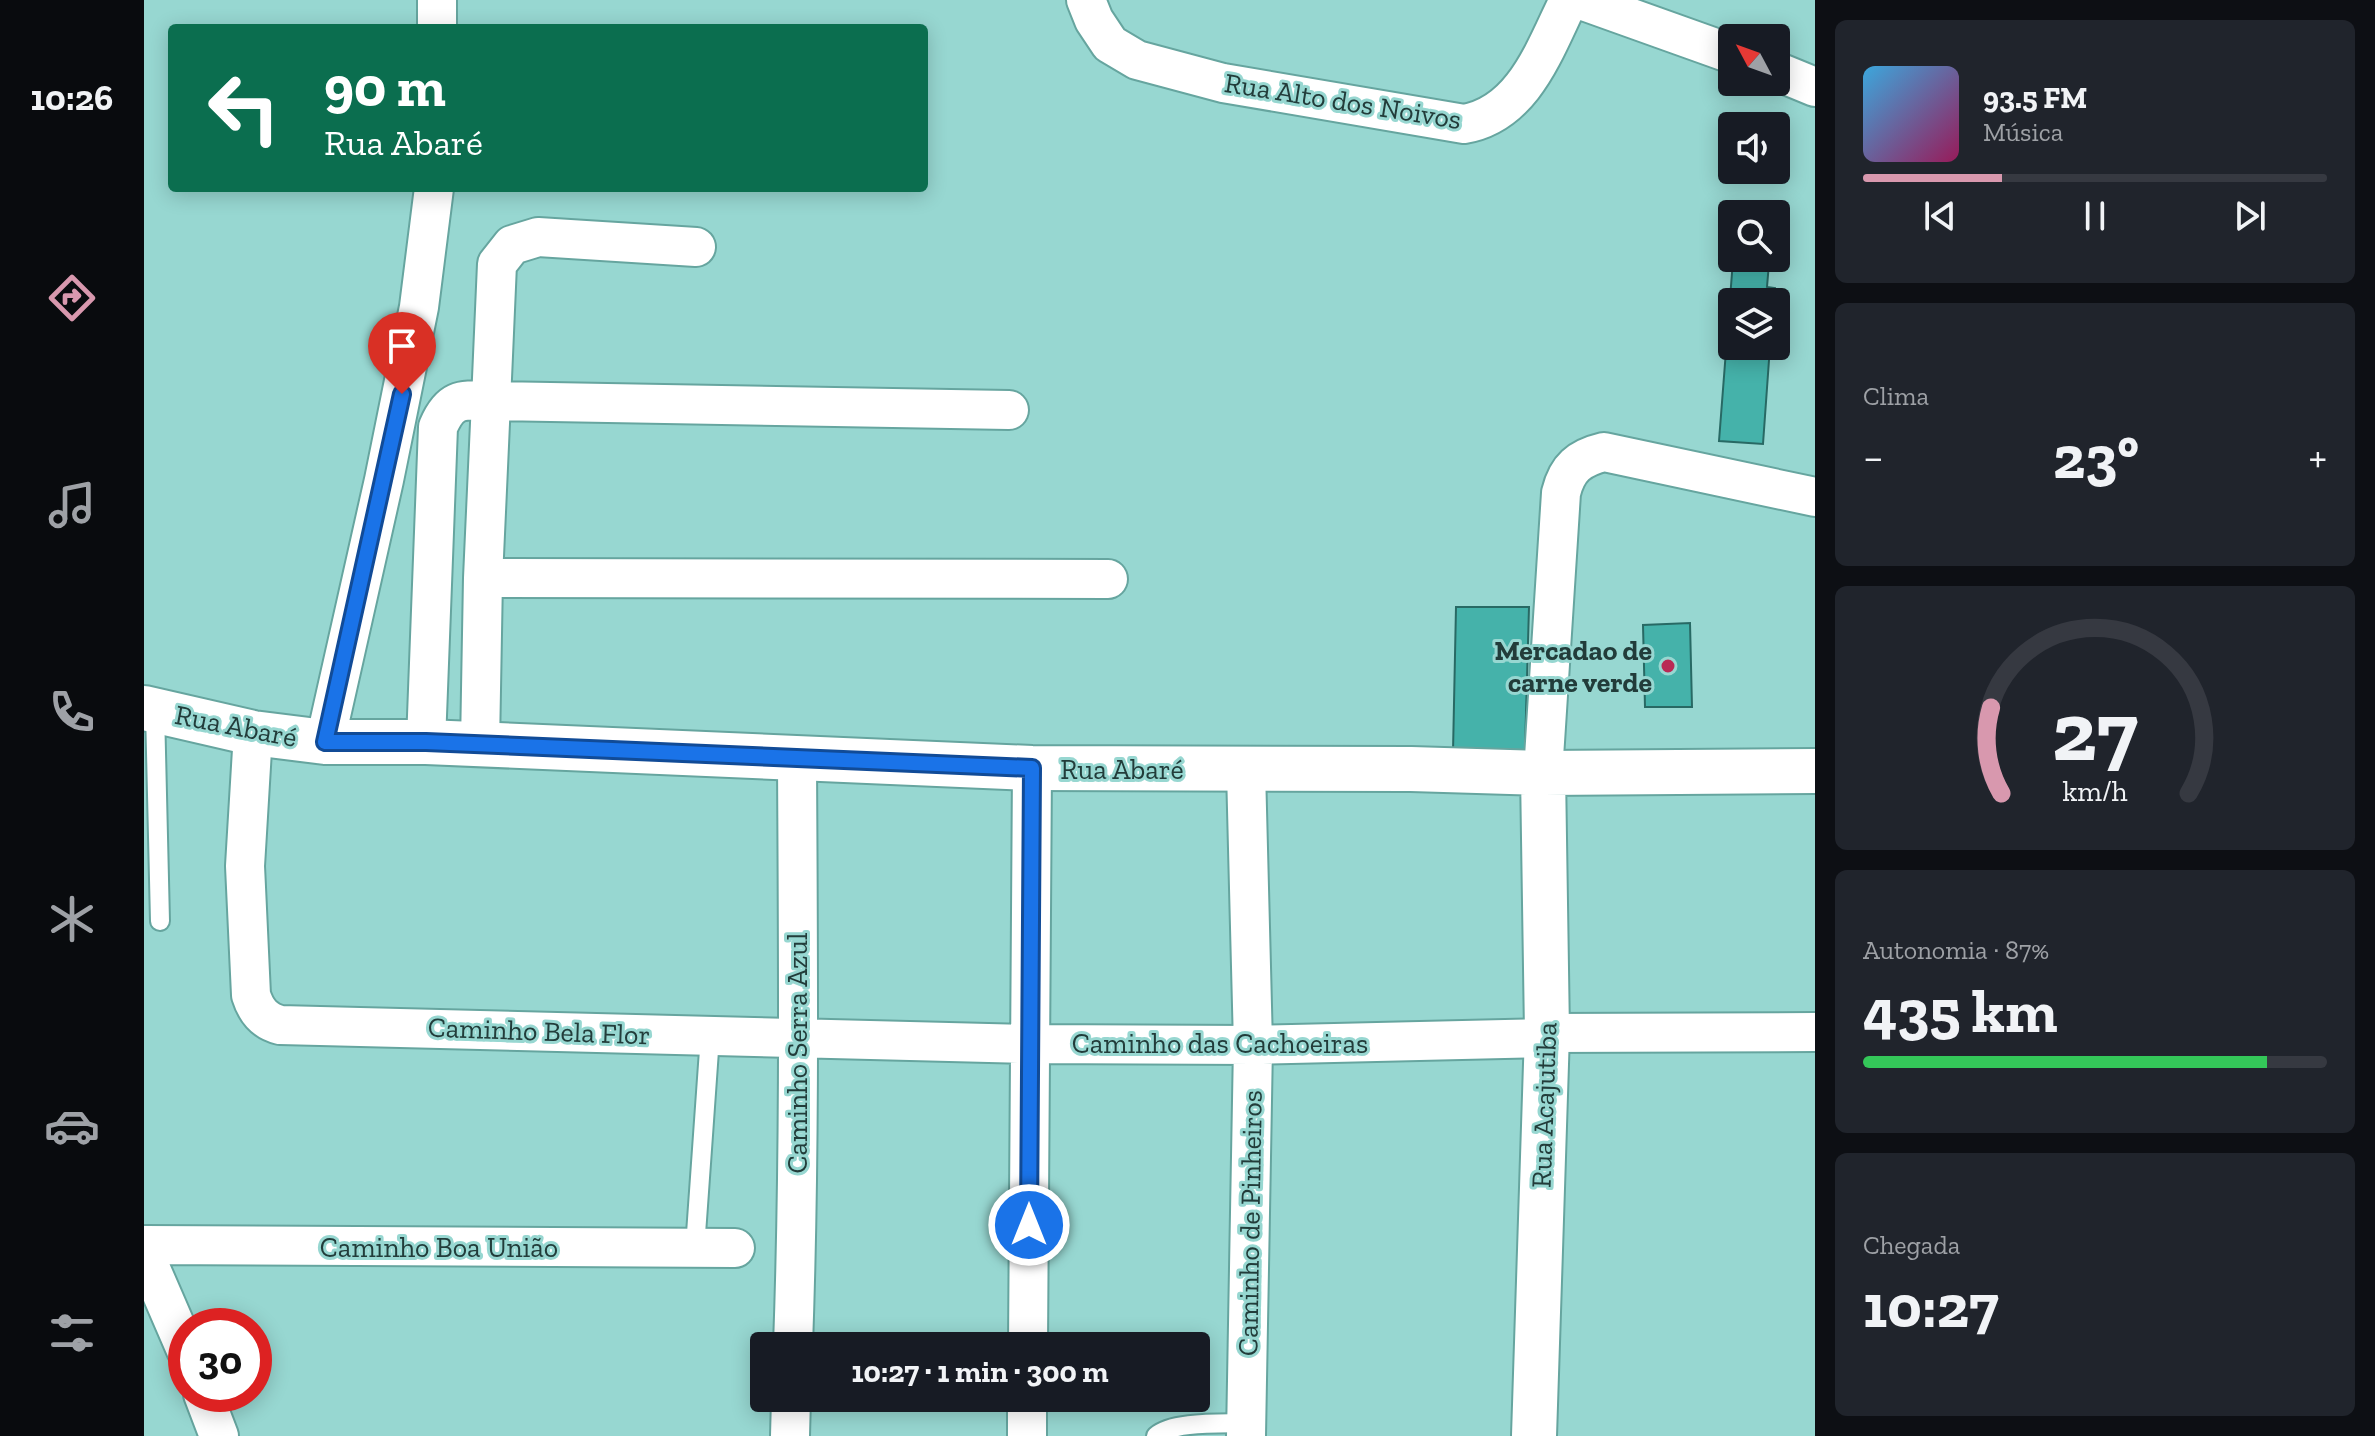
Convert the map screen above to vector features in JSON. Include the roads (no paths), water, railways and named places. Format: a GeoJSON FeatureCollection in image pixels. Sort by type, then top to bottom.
{"type":"FeatureCollection","features":[{"type":"Feature","properties":{"kind":"street"},"geometry":{"type":"LineString","coordinates":[[437,0],[437,24]]}},
{"type":"Feature","properties":{"kind":"street","name":"Rua Alto dos Noivos"},"geometry":{"type":"LineString","coordinates":[[1086,0],[1094,20],[1110,44],[1137,60],[1223,83],[1464,124],[1475,122],[1502,108],[1523,87],[1569,0]]}},
{"type":"Feature","properties":{"kind":"street"},"geometry":{"type":"LineString","coordinates":[[1581,0],[1718,49]]}},
{"type":"Feature","properties":{"kind":"street"},"geometry":{"type":"LineString","coordinates":[[1790,77],[1815,87]]}},
{"type":"Feature","properties":{"kind":"street"},"geometry":{"type":"LineString","coordinates":[[325,742],[419,307],[433,192]]}},
{"type":"Feature","properties":{"kind":"street"},"geometry":{"type":"LineString","coordinates":[[480,745],[483,578],[497,264],[512,245],[538,237],[696,247]]}},
{"type":"Feature","properties":{"kind":"street"},"geometry":{"type":"LineString","coordinates":[[426,742],[438,427],[449,406],[456,402],[1009,410]]}},
{"type":"Feature","properties":{"kind":"street"},"geometry":{"type":"LineString","coordinates":[[1543,773],[1561,493],[1564,478],[1574,465],[1585,456],[1604,452],[1815,497]]}},
{"type":"Feature","properties":{"kind":"street"},"geometry":{"type":"LineString","coordinates":[[483,578],[1108,579]]}},
{"type":"Feature","properties":{"kind":"street","name":"Rua Abaré"},"geometry":{"type":"LineString","coordinates":[[150,709],[253,733],[325,742],[426,742],[797,760],[1032,768],[1411,769],[1543,773],[1815,771]]}},
{"type":"Feature","properties":{"kind":"street","name":"Caminho Bela Flor"},"geometry":{"type":"LineString","coordinates":[[253,733],[245,866],[249,980],[251,995],[260,1013],[271,1023],[798,1038]]}},
{"type":"Feature","properties":{"kind":"street","name":"Caminho Serra Azul"},"geometry":{"type":"LineString","coordinates":[[794,1332],[797,1247],[797,760]]}},
{"type":"Feature","properties":{"kind":"street"},"geometry":{"type":"LineString","coordinates":[[1028,1332],[1032,768]]}},
{"type":"Feature","properties":{"kind":"street","name":"Caminho de Pinheiros"},"geometry":{"type":"LineString","coordinates":[[1246,770],[1253,1045],[1246,1430]]}},
{"type":"Feature","properties":{"kind":"street","name":"Rua Acajutiba"},"geometry":{"type":"LineString","coordinates":[[1534,1436],[1547,1035],[1543,773]]}},
{"type":"Feature","properties":{"kind":"street","name":"Caminho das Cachoeiras"},"geometry":{"type":"LineString","coordinates":[[798,1038],[1030,1044],[1253,1045],[1547,1035],[1815,1032]]}},
{"type":"Feature","properties":{"kind":"street","name":"Caminho Boa União"},"geometry":{"type":"LineString","coordinates":[[144,1245],[735,1248]]}},
{"type":"Feature","properties":{"kind":"street"},"geometry":{"type":"LineString","coordinates":[[144,1253],[168,1308]]}},
{"type":"Feature","properties":{"kind":"street"},"geometry":{"type":"LineString","coordinates":[[210,1412],[219,1436]]}},
{"type":"Feature","properties":{"kind":"street"},"geometry":{"type":"LineString","coordinates":[[790,1436],[791,1412]]}},
{"type":"Feature","properties":{"kind":"street"},"geometry":{"type":"LineString","coordinates":[[1027,1412],[1027,1436]]}},
{"type":"Feature","properties":{"kind":"lane"},"geometry":{"type":"LineString","coordinates":[[150,709],[160,921]]}},
{"type":"Feature","properties":{"kind":"lane"},"geometry":{"type":"LineString","coordinates":[[695,1248],[710,1036]]}},
{"type":"Feature","properties":{"kind":"lane"},"geometry":{"type":"LineString","coordinates":[[1156,1436],[1177,1427],[1246,1430]]}},
{"type":"Feature","properties":{"kind":"place","name":"Mercadao de carne verde"},"geometry":{"type":"Point","coordinates":[1668,666]}}]}
